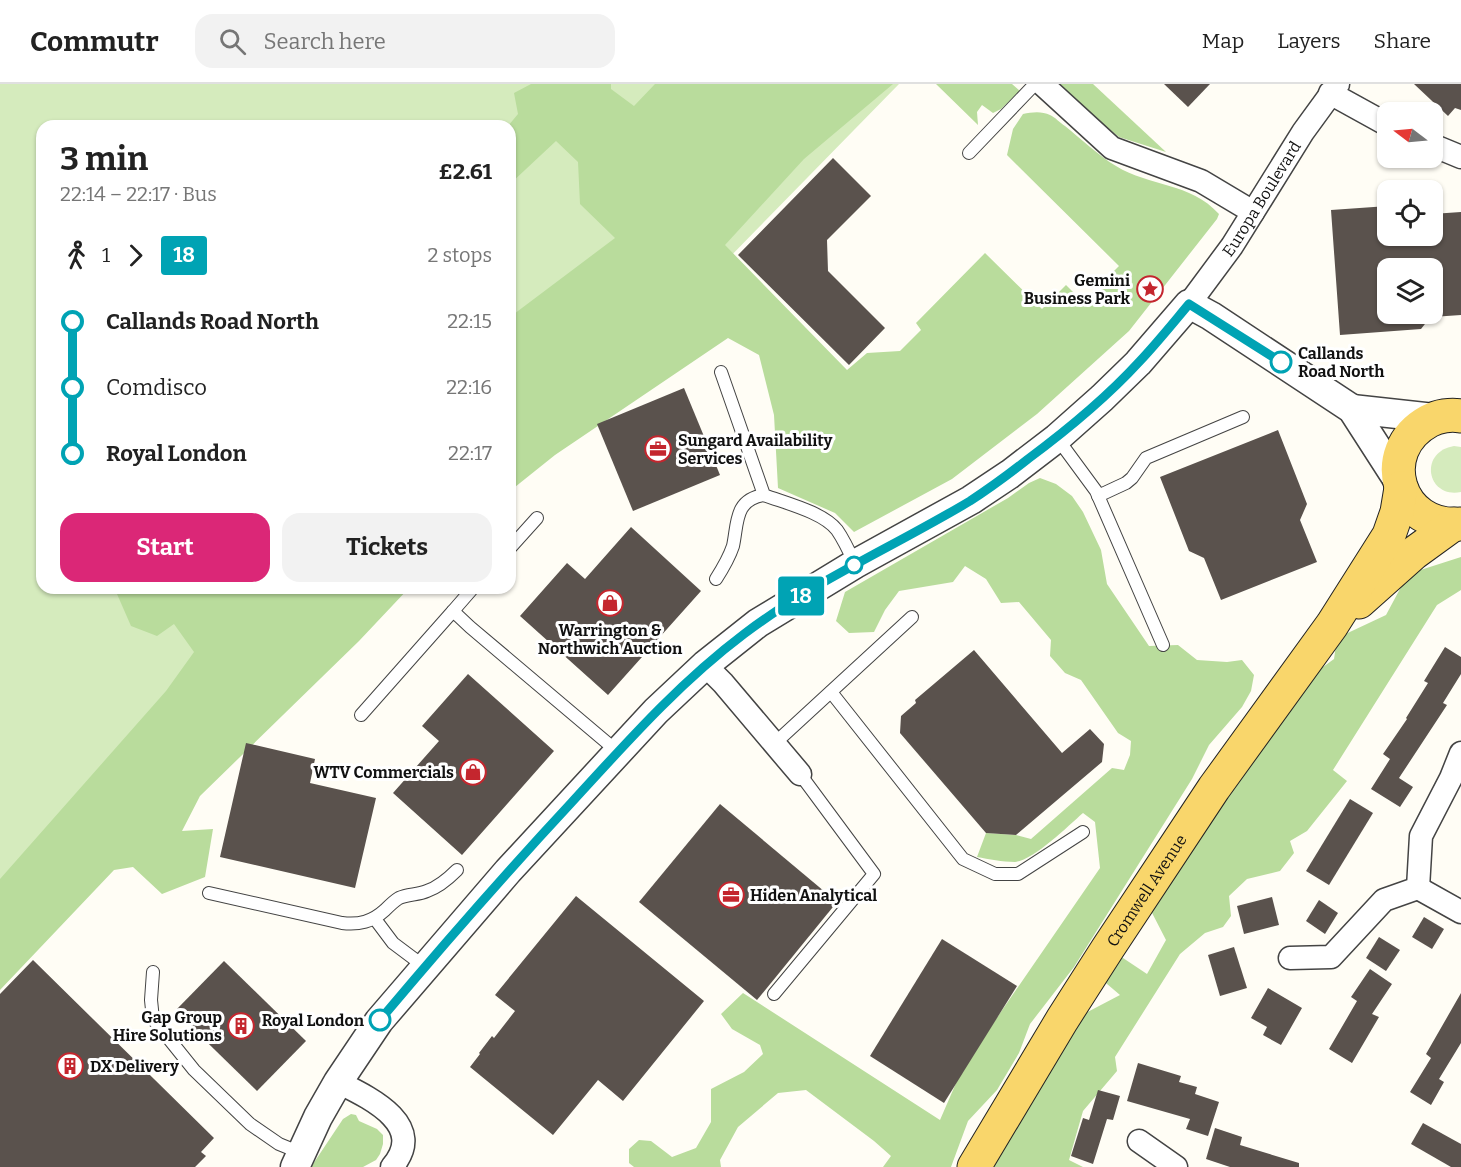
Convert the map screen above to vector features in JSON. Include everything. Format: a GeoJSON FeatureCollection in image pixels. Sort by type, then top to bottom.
{"type":"FeatureCollection","features":[{"type":"Feature","properties":{"kind":"main road","name":"Cromwell Avenue"},"geometry":{"type":"LineString","coordinates":[[974,1167],[1114,938],[1214,788],[1332,625],[1389,535],[1397,512],[1400,485],[1398,466],[1401,451],[1409,437],[1420,426],[1449,414]]}},
{"type":"Feature","properties":{"kind":"main road"},"geometry":{"type":"LineString","coordinates":[[1400,485],[1409,503],[1422,515],[1437,522],[1459,524]]}},
{"type":"Feature","properties":{"kind":"main road","name":"Cromwell Avenue"},"geometry":{"type":"LineString","coordinates":[[1332,625],[1414,552],[1459,524]]}},
{"type":"Feature","properties":{"kind":"street"},"geometry":{"type":"LineString","coordinates":[[1042,84],[1112,148],[1201,181],[1253,212]]}},
{"type":"Feature","properties":{"kind":"street","name":"Europa Boulevard"},"geometry":{"type":"LineString","coordinates":[[298,1160],[318,1117],[338,1082],[380,1022],[508,871],[656,711],[705,665],[759,623],[855,564],[971,500],[1057,438],[1102,398],[1138,363],[1189,304],[1232,246],[1298,140],[1334,89],[1377,118]]}},
{"type":"Feature","properties":{"kind":"street"},"geometry":{"type":"LineString","coordinates":[[1443,150],[1461,157]]}},
{"type":"Feature","properties":{"kind":"street"},"geometry":{"type":"LineString","coordinates":[[1189,304],[1352,409],[1400,485]]}},
{"type":"Feature","properties":{"kind":"street"},"geometry":{"type":"LineString","coordinates":[[1352,409],[1449,414]]}},
{"type":"Feature","properties":{"kind":"street"},"geometry":{"type":"LineString","coordinates":[[705,665],[800,774]]}},
{"type":"Feature","properties":{"kind":"street"},"geometry":{"type":"LineString","coordinates":[[1418,888],[1421,836],[1451,778],[1461,753]]}},
{"type":"Feature","properties":{"kind":"street"},"geometry":{"type":"LineString","coordinates":[[1290,958],[1331,957],[1384,900],[1418,888],[1461,912]]}},
{"type":"Feature","properties":{"kind":"street"},"geometry":{"type":"LineString","coordinates":[[338,1082],[373,1101],[397,1121],[403,1132],[403,1143],[401,1153],[392,1167]]}},
{"type":"Feature","properties":{"kind":"street"},"geometry":{"type":"LineString","coordinates":[[1139,1141],[1176,1167]]}},
{"type":"Feature","properties":{"kind":"lane"},"geometry":{"type":"LineString","coordinates":[[969,153],[1035,84]]}},
{"type":"Feature","properties":{"kind":"lane"},"geometry":{"type":"LineString","coordinates":[[721,372],[764,495]]}},
{"type":"Feature","properties":{"kind":"lane"},"geometry":{"type":"LineString","coordinates":[[1098,496],[1126,483],[1146,458],[1243,417]]}},
{"type":"Feature","properties":{"kind":"lane"},"geometry":{"type":"LineString","coordinates":[[1057,438],[1096,491],[1162,645]]}},
{"type":"Feature","properties":{"kind":"lane"},"geometry":{"type":"LineString","coordinates":[[716,579],[726,564],[739,513],[745,503],[754,496],[764,495],[814,514],[826,521],[835,528],[855,564]]}},
{"type":"Feature","properties":{"kind":"lane"},"geometry":{"type":"LineString","coordinates":[[516,541],[537,518]]}},
{"type":"Feature","properties":{"kind":"lane"},"geometry":{"type":"LineString","coordinates":[[361,715],[469,594]]}},
{"type":"Feature","properties":{"kind":"lane"},"geometry":{"type":"LineString","coordinates":[[453,611],[618,752]]}},
{"type":"Feature","properties":{"kind":"lane"},"geometry":{"type":"LineString","coordinates":[[774,744],[912,617]]}},
{"type":"Feature","properties":{"kind":"lane"},"geometry":{"type":"LineString","coordinates":[[831,692],[963,859],[995,874],[1018,874],[1083,832]]}},
{"type":"Feature","properties":{"kind":"lane"},"geometry":{"type":"LineString","coordinates":[[774,994],[874,874],[800,774]]}},
{"type":"Feature","properties":{"kind":"lane"},"geometry":{"type":"LineString","coordinates":[[209,893],[342,923],[364,923],[375,919],[399,898],[428,891],[457,870]]}},
{"type":"Feature","properties":{"kind":"lane"},"geometry":{"type":"LineString","coordinates":[[375,919],[393,943],[425,967]]}},
{"type":"Feature","properties":{"kind":"lane"},"geometry":{"type":"LineString","coordinates":[[153,972],[153,1019],[194,1070],[250,1124],[298,1160]]}},
{"type":"Feature","properties":{"kind":"green space"},"geometry":{"type":"Polygon","coordinates":[[[0,84],[899,84],[722,265],[516,385],[516,120],[36,120],[36,594],[273,594],[103,839],[0,955],[0,84]]]}},
{"type":"Feature","properties":{"kind":"green space"},"geometry":{"type":"Polygon","coordinates":[[[531,84],[611,84],[611,89],[634,106],[655,84],[893,84],[804,159],[725,245],[847,370],[867,353],[900,351],[921,330],[916,323],[985,253],[1042,309],[1066,285],[1083,302],[1119,266],[1007,155],[1013,129],[1023,114],[1040,112],[1052,116],[1116,166],[1142,178],[1183,190],[1208,204],[1219,214],[1129,331],[1037,414],[952,479],[854,532],[835,513],[778,488],[774,415],[759,355],[728,338],[555,455],[516,486],[516,312],[615,238],[580,204],[578,162],[556,141],[516,178],[516,120],[513,120],[518,114],[514,93],[531,84]]]}},
{"type":"Feature","properties":{"kind":"green space"},"geometry":{"type":"Polygon","coordinates":[[[936,84],[1012,84],[1020,91],[1001,109],[993,113],[982,105],[977,112],[978,125],[936,84]]]}},
{"type":"Feature","properties":{"kind":"green space"},"geometry":{"type":"Polygon","coordinates":[[[1060,84],[1093,84],[1166,152],[1119,137],[1074,101],[1060,84]]]}},
{"type":"Feature","properties":{"kind":"green space"},"geometry":{"type":"Polygon","coordinates":[[[1454,446],[1461,447],[1461,492],[1440,489],[1431,474],[1431,465],[1435,457],[1443,450],[1454,446]]]}},
{"type":"Feature","properties":{"kind":"green space"},"geometry":{"type":"Polygon","coordinates":[[[1040,478],[1056,484],[1072,496],[1083,512],[1101,550],[1107,584],[1149,646],[1178,645],[1197,660],[1227,662],[1242,660],[1254,675],[1251,691],[1242,707],[1209,745],[1192,779],[1074,967],[1030,1024],[1019,1053],[997,1090],[968,1121],[951,1167],[883,1167],[891,1156],[806,1090],[778,1093],[738,1127],[720,1160],[721,1167],[634,1167],[629,1163],[629,1149],[639,1140],[651,1141],[672,1157],[696,1148],[711,1122],[711,1089],[744,1072],[763,1054],[760,1045],[732,1029],[721,1014],[743,993],[940,1120],[963,1067],[1100,868],[1095,822],[1083,813],[1050,842],[1023,860],[1010,862],[977,857],[986,833],[1016,835],[1031,839],[1112,768],[1124,770],[1130,755],[1131,741],[1118,733],[1081,680],[1065,673],[1050,656],[1051,640],[1019,602],[1001,603],[986,579],[965,566],[953,582],[899,591],[885,610],[874,632],[849,633],[836,621],[845,592],[1040,478]]]}},
{"type":"Feature","properties":{"kind":"green space"},"geometry":{"type":"Polygon","coordinates":[[[1461,557],[1461,590],[1437,605],[1333,770],[1347,781],[1307,831],[1290,841],[1294,853],[1280,871],[1247,879],[1229,896],[1231,916],[1223,927],[1205,933],[1180,954],[1115,1057],[1117,1071],[1083,1111],[1069,1160],[1083,1167],[990,1167],[1078,1017],[1120,995],[1100,978],[1120,956],[1147,974],[1166,940],[1149,907],[1301,683],[1334,659],[1337,638],[1386,615],[1408,574],[1461,557]]]}},
{"type":"Feature","properties":{"kind":"green space"},"geometry":{"type":"Polygon","coordinates":[[[117,594],[403,594],[359,641],[200,796],[182,831],[213,829],[205,877],[162,894],[133,867],[114,870],[0,990],[0,879],[166,691],[194,652],[174,624],[157,636],[131,626],[117,594]]]}},
{"type":"Feature","properties":{"kind":"green space"},"geometry":{"type":"Polygon","coordinates":[[[351,1114],[356,1115],[359,1121],[377,1129],[383,1135],[383,1144],[376,1160],[363,1167],[311,1167],[343,1119],[351,1114]]]}},
{"type":"Feature","properties":{"kind":"building"},"geometry":{"type":"Polygon","coordinates":[[[1164,84],[1210,84],[1188,107],[1164,84]]]}},
{"type":"Feature","properties":{"kind":"building"},"geometry":{"type":"Polygon","coordinates":[[[1414,84],[1461,84],[1461,110],[1455,108],[1448,116],[1443,111],[1443,102],[1433,102],[1414,84]]]}},
{"type":"Feature","properties":{"kind":"building"},"geometry":{"type":"Polygon","coordinates":[[[833,158],[871,196],[827,240],[828,271],[885,328],[849,365],[738,255],[833,158]]]}},
{"type":"Feature","properties":{"kind":"building"},"geometry":{"type":"Polygon","coordinates":[[[1377,207],[1377,246],[1443,246],[1443,213],[1461,212],[1461,315],[1443,316],[1443,258],[1377,258],[1377,324],[1425,324],[1421,329],[1340,335],[1331,210],[1377,207]]]}},
{"type":"Feature","properties":{"kind":"building","name":"Sungard Availability Services"},"geometry":{"type":"Polygon","coordinates":[[[684,388],[720,475],[633,511],[597,424],[684,388]]]}},
{"type":"Feature","properties":{"kind":"building"},"geometry":{"type":"Polygon","coordinates":[[[1278,430],[1307,504],[1300,520],[1317,562],[1221,600],[1204,558],[1189,551],[1160,477],[1278,430]]]}},
{"type":"Feature","properties":{"kind":"building","name":"Warrington & Northwich Auction"},"geometry":{"type":"Polygon","coordinates":[[[631,527],[701,591],[608,695],[520,616],[567,563],[585,579],[631,527]]]}},
{"type":"Feature","properties":{"kind":"building"},"geometry":{"type":"Polygon","coordinates":[[[1445,647],[1461,657],[1461,674],[1443,703],[1447,705],[1399,778],[1413,787],[1400,807],[1371,789],[1390,759],[1383,754],[1428,683],[1424,681],[1445,647]]]}},
{"type":"Feature","properties":{"kind":"building"},"geometry":{"type":"Polygon","coordinates":[[[974,650],[1062,753],[1090,729],[1104,744],[1102,762],[1016,835],[986,833],[900,733],[901,716],[916,703],[915,700],[974,650]]]}},
{"type":"Feature","properties":{"kind":"building","name":"WTV Commercials"},"geometry":{"type":"Polygon","coordinates":[[[468,674],[554,751],[462,855],[393,793],[439,741],[422,726],[468,674]]]}},
{"type":"Feature","properties":{"kind":"building"},"geometry":{"type":"Polygon","coordinates":[[[246,743],[315,759],[310,783],[376,798],[355,888],[220,857],[246,743]]]}},
{"type":"Feature","properties":{"kind":"building"},"geometry":{"type":"Polygon","coordinates":[[[1350,799],[1373,813],[1329,885],[1306,871],[1350,799]]]}},
{"type":"Feature","properties":{"kind":"building"},"geometry":{"type":"Polygon","coordinates":[[[720,804],[837,902],[757,1000],[639,902],[720,804]]]}},
{"type":"Feature","properties":{"kind":"building"},"geometry":{"type":"Polygon","coordinates":[[[576,896],[704,1001],[623,1101],[598,1080],[553,1135],[470,1067],[492,1036],[494,1038],[515,1011],[495,995],[576,896]]]}},
{"type":"Feature","properties":{"kind":"building"},"geometry":{"type":"Polygon","coordinates":[[[1272,897],[1279,925],[1244,934],[1237,906],[1272,897]]]}},
{"type":"Feature","properties":{"kind":"building"},"geometry":{"type":"Polygon","coordinates":[[[1319,900],[1338,913],[1325,934],[1306,921],[1319,900]]]}},
{"type":"Feature","properties":{"kind":"building"},"geometry":{"type":"Polygon","coordinates":[[[1424,917],[1444,929],[1432,949],[1412,937],[1424,917]]]}},
{"type":"Feature","properties":{"kind":"building"},"geometry":{"type":"Polygon","coordinates":[[[1379,937],[1400,950],[1386,971],[1366,958],[1379,937]]]}},
{"type":"Feature","properties":{"kind":"building"},"geometry":{"type":"Polygon","coordinates":[[[942,939],[1017,986],[944,1103],[870,1056],[942,939]]]}},
{"type":"Feature","properties":{"kind":"building"},"geometry":{"type":"Polygon","coordinates":[[[1234,947],[1247,988],[1220,996],[1208,955],[1234,947]]]}},
{"type":"Feature","properties":{"kind":"building","name":"DX Delivery"},"geometry":{"type":"Polygon","coordinates":[[[33,960],[214,1138],[201,1152],[206,1156],[195,1167],[0,1167],[0,994],[33,960]]]}},
{"type":"Feature","properties":{"kind":"building","name":"Gap Group Hire Solutions"},"geometry":{"type":"Polygon","coordinates":[[[224,961],[306,1041],[257,1091],[175,1011],[224,961]]]}},
{"type":"Feature","properties":{"kind":"building"},"geometry":{"type":"Polygon","coordinates":[[[1370,969],[1392,984],[1372,1014],[1379,1017],[1352,1063],[1329,1049],[1357,1001],[1351,997],[1370,969]]]}},
{"type":"Feature","properties":{"kind":"building"},"geometry":{"type":"Polygon","coordinates":[[[1268,988],[1302,1008],[1281,1045],[1263,1035],[1267,1027],[1251,1018],[1268,988]]]}},
{"type":"Feature","properties":{"kind":"building"},"geometry":{"type":"Polygon","coordinates":[[[1461,993],[1461,1043],[1439,1079],[1444,1082],[1431,1105],[1410,1092],[1431,1058],[1426,1054],[1461,993]]]}},
{"type":"Feature","properties":{"kind":"building"},"geometry":{"type":"Polygon","coordinates":[[[1138,1063],[1181,1076],[1179,1082],[1197,1087],[1195,1094],[1219,1102],[1208,1136],[1186,1129],[1190,1119],[1127,1101],[1138,1063]]]}},
{"type":"Feature","properties":{"kind":"building"},"geometry":{"type":"Polygon","coordinates":[[[1098,1090],[1120,1096],[1113,1120],[1107,1119],[1093,1164],[1071,1156],[1083,1118],[1089,1120],[1098,1090]]]}},
{"type":"Feature","properties":{"kind":"building"},"geometry":{"type":"Polygon","coordinates":[[[1423,1123],[1461,1144],[1461,1167],[1451,1167],[1411,1144],[1423,1123]]]}},
{"type":"Feature","properties":{"kind":"building"},"geometry":{"type":"Polygon","coordinates":[[[1215,1128],[1242,1137],[1240,1145],[1299,1163],[1299,1167],[1230,1167],[1206,1159],[1215,1128]]]}},
{"type":"Feature","properties":{"kind":"bus line","name":"18"},"geometry":{"type":"LineString","coordinates":[[380,1020],[508,871],[656,711],[705,665],[759,623],[792,602],[855,564],[971,500],[1010,474],[1057,438],[1102,398],[1138,363],[1189,304],[1281,362]]}},
{"type":"Feature","properties":{"kind":"place","name":"Gemini Business Park"},"geometry":{"type":"Point","coordinates":[1150,289]}},
{"type":"Feature","properties":{"kind":"place","name":"Callands Road North"},"geometry":{"type":"Point","coordinates":[1281,362]}},
{"type":"Feature","properties":{"kind":"place","name":"Sungard Availability Services"},"geometry":{"type":"Point","coordinates":[658,449]}},
{"type":"Feature","properties":{"kind":"place","name":"Warrington & Northwich Auction"},"geometry":{"type":"Point","coordinates":[610,603]}},
{"type":"Feature","properties":{"kind":"place","name":"WTV Commercials"},"geometry":{"type":"Point","coordinates":[473,772]}},
{"type":"Feature","properties":{"kind":"place","name":"Hiden Analytical"},"geometry":{"type":"Point","coordinates":[731,895]}},
{"type":"Feature","properties":{"kind":"place","name":"Royal London"},"geometry":{"type":"Point","coordinates":[380,1020]}},
{"type":"Feature","properties":{"kind":"place","name":"Gap Group Hire Solutions"},"geometry":{"type":"Point","coordinates":[241,1026]}},
{"type":"Feature","properties":{"kind":"place","name":"DX Delivery"},"geometry":{"type":"Point","coordinates":[70,1066]}}]}
